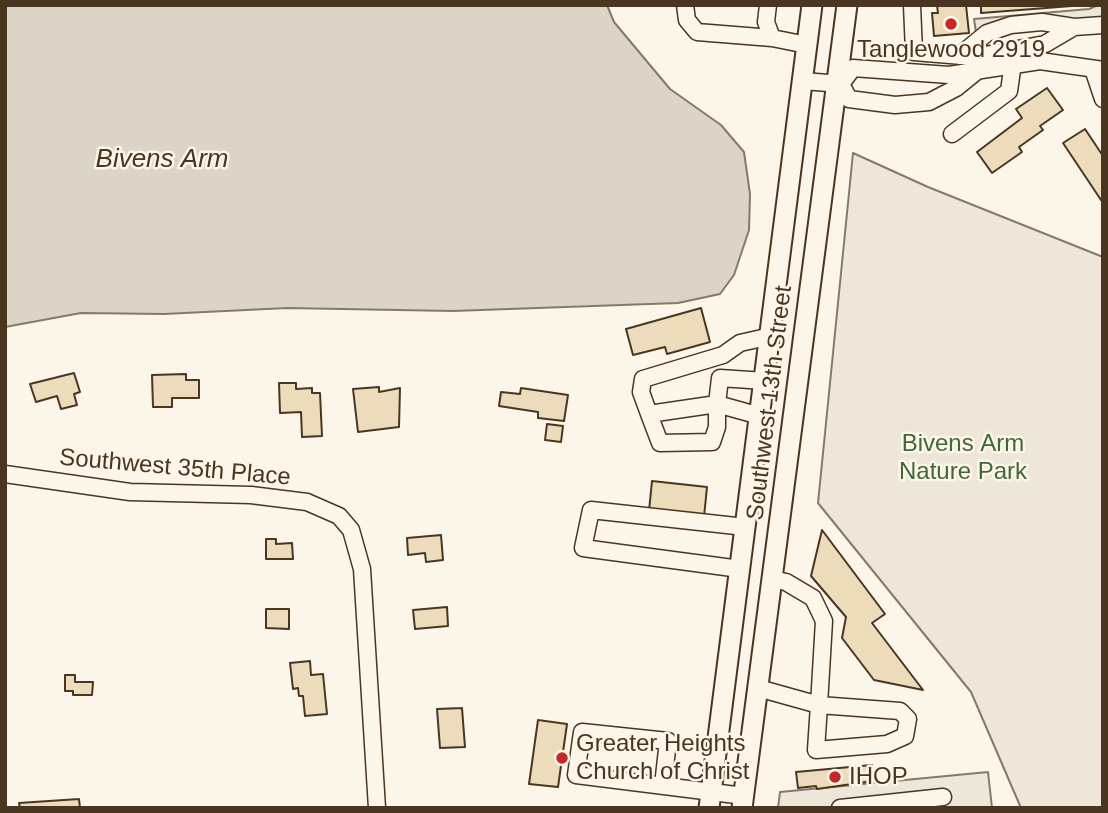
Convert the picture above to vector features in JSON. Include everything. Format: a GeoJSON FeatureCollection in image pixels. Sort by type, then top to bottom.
{"type":"FeatureCollection","features":[{"type":"Feature","properties":{"kind":"main road","name":"Southwest 13th Street"},"geometry":{"type":"LineString","coordinates":[[710,799],[812,5]]}},
{"type":"Feature","properties":{"kind":"main road","name":"Southwest 13th Street"},"geometry":{"type":"LineString","coordinates":[[743,802],[839,84],[847,5]]}},
{"type":"Feature","properties":{"kind":"street"},"geometry":{"type":"LineString","coordinates":[[685,5],[687,20],[697,32],[772,38],[807,45]]}},
{"type":"Feature","properties":{"kind":"street"},"geometry":{"type":"LineString","coordinates":[[768,5],[766,22],[772,38]]}},
{"type":"Feature","properties":{"kind":"street"},"geometry":{"type":"LineString","coordinates":[[912,5],[914,52],[974,57],[1045,44],[1074,27]]}},
{"type":"Feature","properties":{"kind":"street"},"geometry":{"type":"LineString","coordinates":[[959,56],[987,33],[1011,25],[1042,22],[1074,27],[1103,25]]}},
{"type":"Feature","properties":{"kind":"street"},"geometry":{"type":"LineString","coordinates":[[839,84],[853,68],[949,75],[1013,63],[1040,61],[1100,70],[1103,99]]}},
{"type":"Feature","properties":{"kind":"street"},"geometry":{"type":"LineString","coordinates":[[952,134],[1009,91],[1013,63]]}},
{"type":"Feature","properties":{"kind":"street"},"geometry":{"type":"LineString","coordinates":[[839,84],[849,99],[895,105],[929,102],[956,88],[979,69]]}},
{"type":"Feature","properties":{"kind":"street"},"geometry":{"type":"LineString","coordinates":[[803,81],[839,84]]}},
{"type":"Feature","properties":{"kind":"street"},"geometry":{"type":"LineString","coordinates":[[723,355],[717,427],[712,442],[660,443],[641,392],[643,379],[723,355],[740,343],[771,336]]}},
{"type":"Feature","properties":{"kind":"street"},"geometry":{"type":"LineString","coordinates":[[720,378],[765,381]]}},
{"type":"Feature","properties":{"kind":"street"},"geometry":{"type":"LineString","coordinates":[[649,414],[717,404],[760,416]]}},
{"type":"Feature","properties":{"kind":"street","name":"Southwest 35th Place"},"geometry":{"type":"LineString","coordinates":[[5,474],[130,492],[251,495],[285,499],[307,502],[339,516],[351,530],[362,569],[377,808]]}},
{"type":"Feature","properties":{"kind":"street"},"geometry":{"type":"LineString","coordinates":[[740,569],[583,548],[591,510],[746,527]]}},
{"type":"Feature","properties":{"kind":"street"},"geometry":{"type":"LineString","coordinates":[[758,688],[819,705],[900,711],[908,719],[905,736],[887,744],[816,750],[819,705],[824,621],[820,606],[802,590],[772,579]]}},
{"type":"Feature","properties":{"kind":"street"},"geometry":{"type":"LineString","coordinates":[[663,785],[668,741],[582,732],[576,775],[663,785],[710,799],[743,802]]}},
{"type":"Feature","properties":{"kind":"street"},"geometry":{"type":"LineString","coordinates":[[840,808],[943,797]]}},
{"type":"Feature","properties":{"kind":"green space","name":"Bivens Arm Nature Park"},"geometry":{"type":"Polygon","coordinates":[[[853,153],[928,187],[1103,257],[1103,808],[1021,808],[971,692],[818,503],[853,153]]]}},
{"type":"Feature","properties":{"kind":"shaded area"},"geometry":{"type":"Polygon","coordinates":[[[1103,5],[1103,30],[1053,26],[1013,30],[978,46],[974,19],[1089,9],[1103,5]]]}},
{"type":"Feature","properties":{"kind":"shaded area"},"geometry":{"type":"Polygon","coordinates":[[[988,772],[992,808],[778,808],[780,792],[988,772]]]}},
{"type":"Feature","properties":{"kind":"water","name":"Bivens Arm"},"geometry":{"type":"Polygon","coordinates":[[[5,5],[607,5],[614,22],[670,89],[721,125],[744,152],[750,194],[749,230],[734,275],[720,294],[678,303],[453,311],[287,308],[164,314],[81,313],[5,327],[5,5]]]}},
{"type":"Feature","properties":{"kind":"building","name":"Tanglewood 2919"},"geometry":{"type":"Polygon","coordinates":[[[937,5],[966,5],[969,33],[934,36],[932,13],[938,13],[937,5]]]}},
{"type":"Feature","properties":{"kind":"building"},"geometry":{"type":"Polygon","coordinates":[[[981,5],[1085,5],[981,13],[981,5]]]}},
{"type":"Feature","properties":{"kind":"building"},"geometry":{"type":"Polygon","coordinates":[[[1047,88],[1063,110],[1040,126],[1043,130],[1019,147],[1022,152],[992,173],[977,152],[1022,118],[1016,109],[1047,88]]]}},
{"type":"Feature","properties":{"kind":"building"},"geometry":{"type":"Polygon","coordinates":[[[1085,129],[1103,156],[1103,203],[1063,143],[1085,129]]]}},
{"type":"Feature","properties":{"kind":"building"},"geometry":{"type":"Polygon","coordinates":[[[701,308],[710,342],[667,354],[665,347],[633,355],[626,329],[701,308]]]}},
{"type":"Feature","properties":{"kind":"building"},"geometry":{"type":"Polygon","coordinates":[[[74,373],[80,392],[74,394],[77,405],[61,409],[57,396],[36,402],[30,384],[74,373]]]}},
{"type":"Feature","properties":{"kind":"building"},"geometry":{"type":"Polygon","coordinates":[[[186,374],[186,380],[199,380],[199,398],[172,398],[172,407],[153,407],[152,375],[186,374]]]}},
{"type":"Feature","properties":{"kind":"building"},"geometry":{"type":"Polygon","coordinates":[[[279,383],[296,383],[296,389],[312,388],[312,393],[320,393],[322,436],[302,437],[301,412],[280,413],[279,383]]]}},
{"type":"Feature","properties":{"kind":"building"},"geometry":{"type":"Polygon","coordinates":[[[379,387],[379,392],[400,388],[399,427],[358,432],[353,389],[379,387]]]}},
{"type":"Feature","properties":{"kind":"building"},"geometry":{"type":"Polygon","coordinates":[[[521,388],[568,395],[564,421],[538,418],[538,412],[499,406],[501,392],[520,394],[521,388]]]}},
{"type":"Feature","properties":{"kind":"building"},"geometry":{"type":"Polygon","coordinates":[[[547,424],[563,426],[561,442],[545,440],[547,424]]]}},
{"type":"Feature","properties":{"kind":"building"},"geometry":{"type":"Polygon","coordinates":[[[652,481],[707,487],[704,517],[649,511],[652,481]]]}},
{"type":"Feature","properties":{"kind":"building"},"geometry":{"type":"Polygon","coordinates":[[[822,530],[885,614],[872,623],[923,690],[874,680],[842,638],[846,617],[811,576],[822,530]]]}},
{"type":"Feature","properties":{"kind":"building"},"geometry":{"type":"Polygon","coordinates":[[[441,535],[443,560],[426,562],[425,553],[408,555],[407,538],[441,535]]]}},
{"type":"Feature","properties":{"kind":"building"},"geometry":{"type":"Polygon","coordinates":[[[266,539],[276,539],[276,544],[292,543],[293,559],[266,559],[266,539]]]}},
{"type":"Feature","properties":{"kind":"building"},"geometry":{"type":"Polygon","coordinates":[[[447,607],[448,626],[415,629],[413,610],[447,607]]]}},
{"type":"Feature","properties":{"kind":"building"},"geometry":{"type":"Polygon","coordinates":[[[266,609],[289,609],[289,629],[266,628],[266,609]]]}},
{"type":"Feature","properties":{"kind":"building"},"geometry":{"type":"Polygon","coordinates":[[[310,661],[311,675],[323,674],[327,714],[305,716],[303,696],[299,696],[298,688],[293,689],[290,663],[310,661]]]}},
{"type":"Feature","properties":{"kind":"building"},"geometry":{"type":"Polygon","coordinates":[[[65,675],[75,675],[75,682],[93,682],[92,695],[73,695],[73,691],[65,691],[65,675]]]}},
{"type":"Feature","properties":{"kind":"building"},"geometry":{"type":"Polygon","coordinates":[[[462,708],[465,747],[440,748],[437,709],[462,708]]]}},
{"type":"Feature","properties":{"kind":"building"},"geometry":{"type":"Polygon","coordinates":[[[538,720],[567,724],[558,787],[529,784],[538,720]]]}},
{"type":"Feature","properties":{"kind":"building","name":"IHOP"},"geometry":{"type":"Polygon","coordinates":[[[872,765],[873,781],[817,789],[816,786],[798,788],[796,772],[872,765]]]}},
{"type":"Feature","properties":{"kind":"building"},"geometry":{"type":"Polygon","coordinates":[[[79,799],[80,808],[20,808],[19,803],[79,799]]]}},
{"type":"Feature","properties":{"kind":"place","name":"Tanglewood 2919"},"geometry":{"type":"Point","coordinates":[951,24]}},
{"type":"Feature","properties":{"kind":"place","name":"Greater Heights Church of Christ"},"geometry":{"type":"Point","coordinates":[562,758]}},
{"type":"Feature","properties":{"kind":"place","name":"IHOP"},"geometry":{"type":"Point","coordinates":[835,777]}}]}
